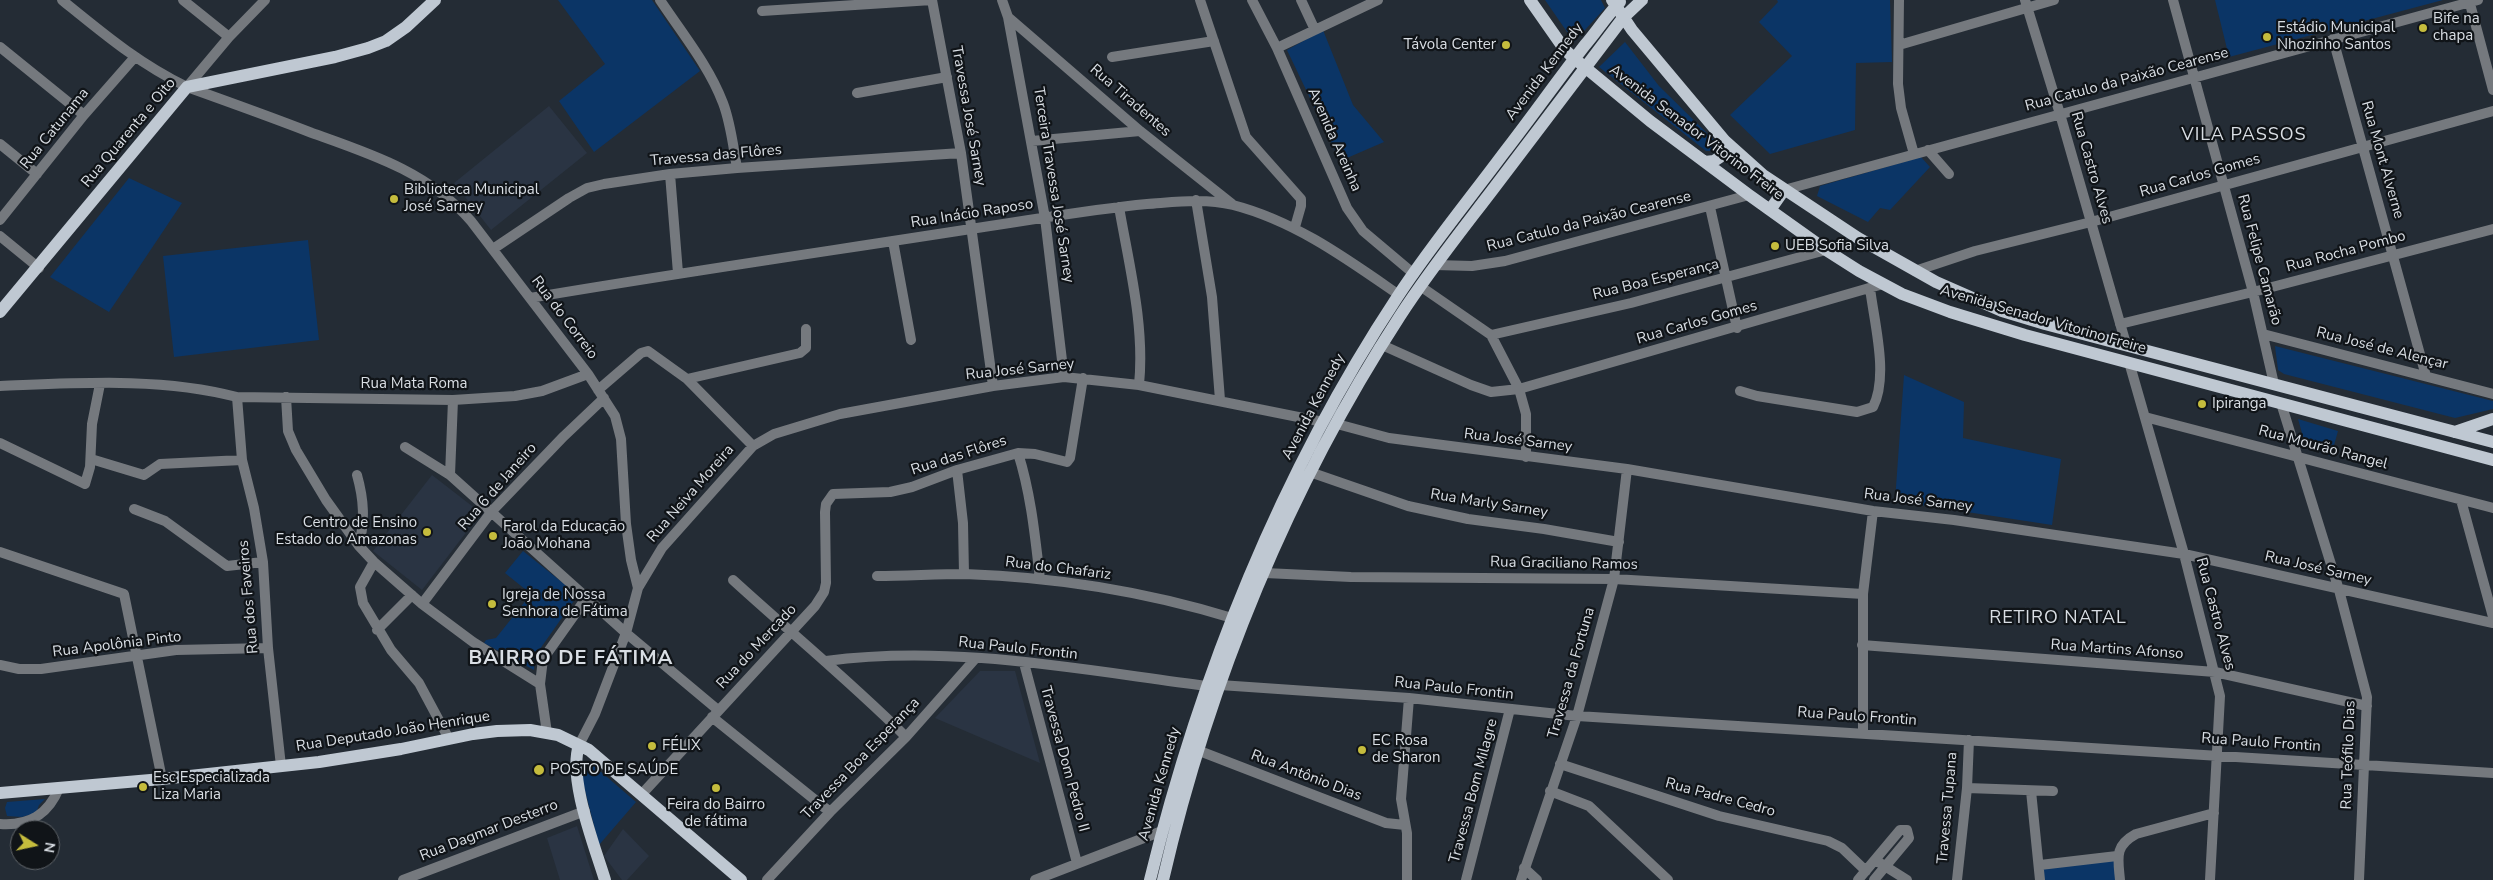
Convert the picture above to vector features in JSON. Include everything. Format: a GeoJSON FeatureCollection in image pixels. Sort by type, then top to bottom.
{"type":"FeatureCollection","features":[{"type":"Feature","properties":{"kind":"main road","name":"Rua Quarenta e Oito"},"geometry":{"type":"LineString","coordinates":[[0,312],[39,268],[187,87],[335,57],[368,48],[386,41],[406,27],[435,0]]}},
{"type":"Feature","properties":{"kind":"main road","name":"Avenida Senador Vitorino Freire"},"geometry":{"type":"LineString","coordinates":[[1530,0],[1565,50],[1580,63],[1748,195],[1826,250],[1883,284],[1926,304],[1979,322],[2493,460]]}},
{"type":"Feature","properties":{"kind":"main road","name":"Avenida Kennedy"},"geometry":{"type":"LineString","coordinates":[[1163,880],[1197,750],[1220,685],[1323,422],[1358,360],[1414,274],[1580,63],[1642,0]]}},
{"type":"Feature","properties":{"kind":"main road","name":"Avenida Senador Vitorino Freire"},"geometry":{"type":"LineString","coordinates":[[1616,2],[1623,18],[1725,140],[1763,175],[1858,238],[1915,271],[1958,292],[2002,310],[2493,442]]}},
{"type":"Feature","properties":{"kind":"main road","name":"Avenida Kennedy"},"geometry":{"type":"LineString","coordinates":[[1150,880],[1184,754],[1232,618],[1305,471],[1337,424],[1382,345],[1420,286],[1580,63],[1616,2]]}},
{"type":"Feature","properties":{"kind":"main road"},"geometry":{"type":"LineString","coordinates":[[1705,162],[1714,161],[1720,157],[1724,150],[1725,140]]}},
{"type":"Feature","properties":{"kind":"main road"},"geometry":{"type":"LineString","coordinates":[[1770,210],[1784,190]]}},
{"type":"Feature","properties":{"kind":"main road"},"geometry":{"type":"LineString","coordinates":[[2455,432],[2493,419]]}},
{"type":"Feature","properties":{"kind":"main road","name":"Rua Deputado João Henrique"},"geometry":{"type":"LineString","coordinates":[[0,794],[281,766],[401,749],[497,730],[547,732],[580,745],[600,758],[741,880]]}},
{"type":"Feature","properties":{"kind":"main road"},"geometry":{"type":"LineString","coordinates":[[580,745],[575,764],[585,811],[605,880]]}},
{"type":"Feature","properties":{"kind":"street","name":"Rua do Correio"},"geometry":{"type":"LineString","coordinates":[[62,0],[134,58],[187,87],[387,160],[414,174],[454,202],[588,374],[615,416],[621,439],[626,524],[631,560],[638,588],[626,633],[595,714],[580,745]]}},
{"type":"Feature","properties":{"kind":"street"},"geometry":{"type":"LineString","coordinates":[[183,0],[229,36]]}},
{"type":"Feature","properties":{"kind":"street"},"geometry":{"type":"LineString","coordinates":[[187,87],[229,36],[265,0]]}},
{"type":"Feature","properties":{"kind":"street"},"geometry":{"type":"LineString","coordinates":[[660,0],[710,76],[723,102],[730,126],[737,168]]}},
{"type":"Feature","properties":{"kind":"street"},"geometry":{"type":"LineString","coordinates":[[762,11],[932,0]]}},
{"type":"Feature","properties":{"kind":"street","name":"Travessa José Sarney"},"geometry":{"type":"LineString","coordinates":[[932,0],[961,153],[992,386]]}},
{"type":"Feature","properties":{"kind":"street","name":"Terceira Travessa José Sarney"},"geometry":{"type":"LineString","coordinates":[[1002,0],[1008,17],[1045,218],[1064,377]]}},
{"type":"Feature","properties":{"kind":"street"},"geometry":{"type":"LineString","coordinates":[[1200,0],[1246,136],[1301,199],[1295,227]]}},
{"type":"Feature","properties":{"kind":"street","name":"Avenida Areinha"},"geometry":{"type":"LineString","coordinates":[[1252,0],[1277,48],[1348,208],[1363,231],[1414,274]]}},
{"type":"Feature","properties":{"kind":"street"},"geometry":{"type":"LineString","coordinates":[[1302,0],[1315,30]]}},
{"type":"Feature","properties":{"kind":"street"},"geometry":{"type":"LineString","coordinates":[[1277,48],[1378,0]]}},
{"type":"Feature","properties":{"kind":"street"},"geometry":{"type":"LineString","coordinates":[[1899,0],[1898,84],[1901,108],[1914,154]]}},
{"type":"Feature","properties":{"kind":"street"},"geometry":{"type":"LineString","coordinates":[[1898,45],[2026,4],[2054,0]]}},
{"type":"Feature","properties":{"kind":"street","name":"Rua Felipe Camarão"},"geometry":{"type":"LineString","coordinates":[[2173,0],[2253,292],[2274,384]]}},
{"type":"Feature","properties":{"kind":"street"},"geometry":{"type":"LineString","coordinates":[[2472,1],[2493,90]]}},
{"type":"Feature","properties":{"kind":"street","name":"Rua Catulo da Paixão Cearense"},"geometry":{"type":"LineString","coordinates":[[1784,190],[2472,1]]}},
{"type":"Feature","properties":{"kind":"street","name":"Rua Castro Alves"},"geometry":{"type":"LineString","coordinates":[[2026,4],[2060,114],[2126,344]]}},
{"type":"Feature","properties":{"kind":"street","name":"Rua Tiradentes"},"geometry":{"type":"LineString","coordinates":[[1008,17],[1140,131],[1234,205]]}},
{"type":"Feature","properties":{"kind":"street","name":"Rua Mont Alverne"},"geometry":{"type":"LineString","coordinates":[[2333,40],[2426,376]]}},
{"type":"Feature","properties":{"kind":"street"},"geometry":{"type":"LineString","coordinates":[[1112,57],[1214,41]]}},
{"type":"Feature","properties":{"kind":"street"},"geometry":{"type":"LineString","coordinates":[[0,47],[84,116]]}},
{"type":"Feature","properties":{"kind":"street","name":"Rua Catunama"},"geometry":{"type":"LineString","coordinates":[[0,220],[84,116],[134,58]]}},
{"type":"Feature","properties":{"kind":"street"},"geometry":{"type":"LineString","coordinates":[[857,93],[947,77]]}},
{"type":"Feature","properties":{"kind":"street","name":"Rua Carlos Gomes"},"geometry":{"type":"LineString","coordinates":[[1915,271],[1975,251],[2091,222],[2493,111]]}},
{"type":"Feature","properties":{"kind":"street"},"geometry":{"type":"LineString","coordinates":[[1032,142],[1140,131]]}},
{"type":"Feature","properties":{"kind":"street"},"geometry":{"type":"LineString","coordinates":[[0,144],[37,174]]}},
{"type":"Feature","properties":{"kind":"street"},"geometry":{"type":"LineString","coordinates":[[1928,150],[1949,174]]}},
{"type":"Feature","properties":{"kind":"street","name":"Travessa das Flôres"},"geometry":{"type":"LineString","coordinates":[[492,249],[587,188],[670,174],[961,153]]}},
{"type":"Feature","properties":{"kind":"street"},"geometry":{"type":"LineString","coordinates":[[670,174],[678,273]]}},
{"type":"Feature","properties":{"kind":"street","name":"Rua Catulo da Paixão Cearense"},"geometry":{"type":"LineString","coordinates":[[1435,265],[1472,266],[1505,261],[1710,207],[1748,195]]}},
{"type":"Feature","properties":{"kind":"street"},"geometry":{"type":"LineString","coordinates":[[1196,200],[1212,297],[1220,400]]}},
{"type":"Feature","properties":{"kind":"street","name":"Rua Inácio Raposo"},"geometry":{"type":"LineString","coordinates":[[530,298],[678,273],[1119,207],[1196,200],[1234,205],[1295,227],[1333,249],[1399,295]]}},
{"type":"Feature","properties":{"kind":"street"},"geometry":{"type":"LineString","coordinates":[[1119,207],[1141,348],[1139,385]]}},
{"type":"Feature","properties":{"kind":"street"},"geometry":{"type":"LineString","coordinates":[[1710,207],[1736,328]]}},
{"type":"Feature","properties":{"kind":"street","name":"Rua Rocha Pombo"},"geometry":{"type":"LineString","coordinates":[[2120,324],[2253,292],[2493,229]]}},
{"type":"Feature","properties":{"kind":"street"},"geometry":{"type":"LineString","coordinates":[[0,236],[39,268]]}},
{"type":"Feature","properties":{"kind":"street"},"geometry":{"type":"LineString","coordinates":[[893,241],[911,340]]}},
{"type":"Feature","properties":{"kind":"street","name":"Rua Boa Esperança"},"geometry":{"type":"LineString","coordinates":[[1491,335],[1631,303],[1826,250]]}},
{"type":"Feature","properties":{"kind":"street","name":"Rua Carlos Gomes"},"geometry":{"type":"LineString","coordinates":[[1382,345],[1484,389],[1501,392],[1519,389],[1736,328],[1883,284]]}},
{"type":"Feature","properties":{"kind":"street"},"geometry":{"type":"LineString","coordinates":[[1420,286],[1491,335],[1519,389],[1528,428],[1526,457]]}},
{"type":"Feature","properties":{"kind":"street"},"geometry":{"type":"LineString","coordinates":[[1740,391],[1757,396],[1858,412],[1873,407],[1878,398],[1881,376],[1870,288]]}},
{"type":"Feature","properties":{"kind":"street"},"geometry":{"type":"LineString","coordinates":[[687,379],[800,353],[806,348],[806,329]]}},
{"type":"Feature","properties":{"kind":"street","name":"Rua José de Alençar"},"geometry":{"type":"LineString","coordinates":[[2263,334],[2493,394]]}},
{"type":"Feature","properties":{"kind":"street","name":"Rua 6 de Janeiro"},"geometry":{"type":"LineString","coordinates":[[422,604],[492,511],[638,356],[644,352],[653,353],[687,379]]}},
{"type":"Feature","properties":{"kind":"street","name":"Rua Castro Alves"},"geometry":{"type":"LineString","coordinates":[[2129,362],[2184,554],[2220,696],[2210,880]]}},
{"type":"Feature","properties":{"kind":"street","name":"Rua Mata Roma"},"geometry":{"type":"LineString","coordinates":[[0,386],[100,384],[174,386],[237,398],[453,400],[515,396],[542,391],[588,374]]}},
{"type":"Feature","properties":{"kind":"street","name":"Rua José Sarney"},"geometry":{"type":"LineString","coordinates":[[753,446],[774,434],[840,414],[992,386],[1064,377],[1139,385],[1323,422]]}},
{"type":"Feature","properties":{"kind":"street","name":"Rua das Flôres"},"geometry":{"type":"LineString","coordinates":[[833,494],[890,492],[912,487],[957,470],[1018,453],[1036,454],[1065,462],[1069,461],[1083,378]]}},
{"type":"Feature","properties":{"kind":"street"},"geometry":{"type":"LineString","coordinates":[[687,379],[753,446]]}},
{"type":"Feature","properties":{"kind":"street"},"geometry":{"type":"LineString","coordinates":[[0,443],[85,484],[91,458],[92,424],[100,384]]}},
{"type":"Feature","properties":{"kind":"street"},"geometry":{"type":"LineString","coordinates":[[286,397],[288,431],[296,450],[326,500],[359,546],[374,562],[422,604],[473,642],[540,684]]}},
{"type":"Feature","properties":{"kind":"street","name":"Rua dos Faveiros"},"geometry":{"type":"LineString","coordinates":[[237,398],[242,460],[254,508],[263,562],[268,648],[281,766]]}},
{"type":"Feature","properties":{"kind":"street"},"geometry":{"type":"LineString","coordinates":[[450,475],[453,400]]}},
{"type":"Feature","properties":{"kind":"street","name":"Rua Teófilo Dias"},"geometry":{"type":"LineString","coordinates":[[2281,403],[2339,590],[2365,689],[2367,706],[2359,880]]}},
{"type":"Feature","properties":{"kind":"street","name":"Rua Mourão Rangel"},"geometry":{"type":"LineString","coordinates":[[2146,417],[2493,508]]}},
{"type":"Feature","properties":{"kind":"street","name":"Rua José Sarney"},"geometry":{"type":"LineString","coordinates":[[1337,424],[1389,438],[1627,469],[1759,490],[1873,511],[1954,520],[2184,554],[2493,623]]}},
{"type":"Feature","properties":{"kind":"street","name":"Rua Neiva Moreira"},"geometry":{"type":"LineString","coordinates":[[638,588],[662,548],[753,446]]}},
{"type":"Feature","properties":{"kind":"street"},"geometry":{"type":"LineString","coordinates":[[404,447],[450,475],[715,714],[830,812]]}},
{"type":"Feature","properties":{"kind":"street"},"geometry":{"type":"LineString","coordinates":[[1018,453],[1025,476],[1033,520],[1040,579]]}},
{"type":"Feature","properties":{"kind":"street"},"geometry":{"type":"LineString","coordinates":[[91,458],[144,475],[160,464],[242,460]]}},
{"type":"Feature","properties":{"kind":"street","name":"Travessa da Fortuna"},"geometry":{"type":"LineString","coordinates":[[1521,880],[1577,716],[1614,579],[1627,469]]}},
{"type":"Feature","properties":{"kind":"street"},"geometry":{"type":"LineString","coordinates":[[957,470],[963,523],[964,574]]}},
{"type":"Feature","properties":{"kind":"street","name":"Rua Marly Sarney"},"geometry":{"type":"LineString","coordinates":[[1305,471],[1408,506],[1459,517],[1619,542]]}},
{"type":"Feature","properties":{"kind":"street"},"geometry":{"type":"LineString","coordinates":[[357,474],[364,505],[363,529],[359,546]]}},
{"type":"Feature","properties":{"kind":"street","name":"Rua do Mercado"},"geometry":{"type":"LineString","coordinates":[[641,795],[791,634],[815,606],[824,592],[826,576],[825,512],[826,504],[833,494]]}},
{"type":"Feature","properties":{"kind":"street"},"geometry":{"type":"LineString","coordinates":[[2461,500],[2493,616]]}},
{"type":"Feature","properties":{"kind":"street"},"geometry":{"type":"LineString","coordinates":[[134,510],[165,521],[227,566],[263,562]]}},
{"type":"Feature","properties":{"kind":"street"},"geometry":{"type":"LineString","coordinates":[[1863,733],[1863,594],[1873,511]]}},
{"type":"Feature","properties":{"kind":"street"},"geometry":{"type":"LineString","coordinates":[[0,552],[124,594],[162,779]]}},
{"type":"Feature","properties":{"kind":"street"},"geometry":{"type":"LineString","coordinates":[[374,562],[363,579],[361,595],[367,612],[378,630],[419,683],[450,739]]}},
{"type":"Feature","properties":{"kind":"street","name":"Rua Graciliano Ramos"},"geometry":{"type":"LineString","coordinates":[[1265,572],[1351,577],[1614,579],[1863,594]]}},
{"type":"Feature","properties":{"kind":"street","name":"Rua do Chafariz"},"geometry":{"type":"LineString","coordinates":[[877,576],[964,574],[1040,579],[1167,600],[1232,618]]}},
{"type":"Feature","properties":{"kind":"street"},"geometry":{"type":"LineString","coordinates":[[733,580],[791,634],[864,694],[906,737]]}},
{"type":"Feature","properties":{"kind":"street"},"geometry":{"type":"LineString","coordinates":[[378,630],[412,595]]}},
{"type":"Feature","properties":{"kind":"street"},"geometry":{"type":"LineString","coordinates":[[547,732],[540,684],[541,667],[547,651],[587,597]]}},
{"type":"Feature","properties":{"kind":"street","name":"Rua Martins Afonso"},"geometry":{"type":"LineString","coordinates":[[1862,645],[2215,672],[2367,706]]}},
{"type":"Feature","properties":{"kind":"street","name":"Rua Apolônia Pinto"},"geometry":{"type":"LineString","coordinates":[[0,665],[41,669],[176,650],[268,648]]}},
{"type":"Feature","properties":{"kind":"street","name":"Rua Paulo Frontin"},"geometry":{"type":"LineString","coordinates":[[826,661],[871,655],[935,655],[1024,663],[1207,686]]}},
{"type":"Feature","properties":{"kind":"street","name":"Travessa Boa Esperança"},"geometry":{"type":"LineString","coordinates":[[767,880],[830,812],[906,737],[975,659]]}},
{"type":"Feature","properties":{"kind":"street","name":"Travessa Dom Pedro II"},"geometry":{"type":"LineString","coordinates":[[1024,663],[1077,862]]}},
{"type":"Feature","properties":{"kind":"street","name":"Rua Paulo Frontin"},"geometry":{"type":"LineString","coordinates":[[1220,685],[1409,698],[1577,716],[2218,754],[2493,773]]}},
{"type":"Feature","properties":{"kind":"street"},"geometry":{"type":"LineString","coordinates":[[1407,880],[1405,825],[1401,799],[1409,698]]}},
{"type":"Feature","properties":{"kind":"street","name":"Travessa Bom Milagre"},"geometry":{"type":"LineString","coordinates":[[1466,880],[1510,709]]}},
{"type":"Feature","properties":{"kind":"street","name":"Travessa Tupana"},"geometry":{"type":"LineString","coordinates":[[1957,880],[1967,788],[1969,740]]}},
{"type":"Feature","properties":{"kind":"street","name":"Rua Antônio Dias"},"geometry":{"type":"LineString","coordinates":[[1197,750],[1386,823],[1405,825]]}},
{"type":"Feature","properties":{"kind":"street","name":"Rua Padre Cedro"},"geometry":{"type":"LineString","coordinates":[[1560,764],[1719,816],[1828,841],[1842,848],[1866,871]]}},
{"type":"Feature","properties":{"kind":"street"},"geometry":{"type":"LineString","coordinates":[[0,824],[14,825],[38,817],[54,799],[59,788]]}},
{"type":"Feature","properties":{"kind":"street"},"geometry":{"type":"LineString","coordinates":[[1967,788],[2053,791]]}},
{"type":"Feature","properties":{"kind":"street"},"geometry":{"type":"LineString","coordinates":[[2031,791],[2040,865],[2040,880]]}},
{"type":"Feature","properties":{"kind":"street"},"geometry":{"type":"LineString","coordinates":[[1550,792],[1589,806],[1668,880]]}},
{"type":"Feature","properties":{"kind":"street","name":"Rua Dagmar Desterro"},"geometry":{"type":"LineString","coordinates":[[403,880],[585,811]]}},
{"type":"Feature","properties":{"kind":"street"},"geometry":{"type":"LineString","coordinates":[[2120,880],[2117,856],[2125,840],[2136,834],[2214,813]]}},
{"type":"Feature","properties":{"kind":"street"},"geometry":{"type":"LineString","coordinates":[[1858,880],[1900,830],[1907,830],[1909,838],[1874,880]]}},
{"type":"Feature","properties":{"kind":"street"},"geometry":{"type":"LineString","coordinates":[[1035,880],[1077,862],[1162,831]]}},
{"type":"Feature","properties":{"kind":"street"},"geometry":{"type":"LineString","coordinates":[[2040,865],[2117,856]]}},
{"type":"Feature","properties":{"kind":"street"},"geometry":{"type":"LineString","coordinates":[[1876,860],[1907,880]]}},
{"type":"Feature","properties":{"kind":"street"},"geometry":{"type":"LineString","coordinates":[[1524,868],[1537,880]]}},
{"type":"Feature","properties":{"kind":"shaded area"},"geometry":{"type":"Polygon","coordinates":[[[558,0],[652,0],[700,71],[594,152],[559,101],[605,64],[558,0]]]}},
{"type":"Feature","properties":{"kind":"shaded area"},"geometry":{"type":"Polygon","coordinates":[[[1545,0],[1601,0],[1605,8],[1574,42],[1545,0]]]}},
{"type":"Feature","properties":{"kind":"shaded area"},"geometry":{"type":"Polygon","coordinates":[[[1777,0],[1890,0],[1892,62],[1856,63],[1855,130],[1770,154],[1730,115],[1792,56],[1759,22],[1778,2],[1777,0]]]}},
{"type":"Feature","properties":{"kind":"shaded area","name":"Estádio Municipal Nhozinho Santos"},"geometry":{"type":"Polygon","coordinates":[[[2215,0],[2443,0],[2229,57],[2215,0]]]}},
{"type":"Feature","properties":{"kind":"shaded area"},"geometry":{"type":"Polygon","coordinates":[[[1323,30],[1353,105],[1384,142],[1340,161],[1287,50],[1323,30]]]}},
{"type":"Feature","properties":{"kind":"shaded area"},"geometry":{"type":"Polygon","coordinates":[[[1625,42],[1659,86],[1715,141],[1716,146],[1713,151],[1706,151],[1599,67],[1625,42]]]}},
{"type":"Feature","properties":{"kind":"shaded area"},"geometry":{"type":"Polygon","coordinates":[[[549,106],[587,153],[491,230],[454,183],[549,106]]]}},
{"type":"Feature","properties":{"kind":"shaded area"},"geometry":{"type":"Polygon","coordinates":[[[1921,157],[1930,167],[1890,210],[1880,208],[1868,222],[1817,196],[1820,186],[1921,157]]]}},
{"type":"Feature","properties":{"kind":"shaded area"},"geometry":{"type":"Polygon","coordinates":[[[129,178],[182,203],[109,312],[50,277],[129,178]]]}},
{"type":"Feature","properties":{"kind":"shaded area"},"geometry":{"type":"Polygon","coordinates":[[[308,240],[319,340],[174,357],[163,256],[308,240]]]}},
{"type":"Feature","properties":{"kind":"shaded area"},"geometry":{"type":"Polygon","coordinates":[[[2275,346],[2493,401],[2493,409],[2455,418],[2284,374],[2278,370],[2275,346]]]}},
{"type":"Feature","properties":{"kind":"shaded area"},"geometry":{"type":"Polygon","coordinates":[[[1904,375],[1964,402],[1963,438],[2061,459],[2052,525],[1895,501],[1904,375]]]}},
{"type":"Feature","properties":{"kind":"shaded area"},"geometry":{"type":"Polygon","coordinates":[[[2298,419],[2338,431],[2331,456],[2306,447],[2298,419]]]}},
{"type":"Feature","properties":{"kind":"shaded area","name":"Centro de Ensino Estado do Amazonas"},"geometry":{"type":"Polygon","coordinates":[[[432,475],[481,513],[422,590],[373,551],[432,475]]]}},
{"type":"Feature","properties":{"kind":"shaded area"},"geometry":{"type":"Polygon","coordinates":[[[523,551],[578,595],[535,656],[534,670],[484,643],[486,640],[496,638],[531,594],[505,573],[523,551]]]}},
{"type":"Feature","properties":{"kind":"shaded area"},"geometry":{"type":"Polygon","coordinates":[[[980,671],[1015,671],[1040,763],[935,718],[980,671]]]}},
{"type":"Feature","properties":{"kind":"shaded area"},"geometry":{"type":"Polygon","coordinates":[[[593,765],[636,802],[599,845],[581,775],[593,765]]]}},
{"type":"Feature","properties":{"kind":"shaded area"},"geometry":{"type":"Polygon","coordinates":[[[45,799],[39,805],[36,813],[22,817],[7,816],[5,808],[7,802],[45,799]]]}},
{"type":"Feature","properties":{"kind":"shaded area"},"geometry":{"type":"Polygon","coordinates":[[[577,826],[594,880],[560,880],[547,838],[577,826]]]}},
{"type":"Feature","properties":{"kind":"shaded area"},"geometry":{"type":"Polygon","coordinates":[[[623,829],[649,856],[627,880],[622,880],[604,856],[623,829]]]}},
{"type":"Feature","properties":{"kind":"shaded area"},"geometry":{"type":"Polygon","coordinates":[[[2115,860],[2118,880],[2043,880],[2043,868],[2115,860]]]}},
{"type":"Feature","properties":{"kind":"place","name":"Bife na chapa"},"geometry":{"type":"Point","coordinates":[2423,28]}},
{"type":"Feature","properties":{"kind":"place","name":"Estádio Municipal Nhozinho Santos"},"geometry":{"type":"Point","coordinates":[2267,37]}},
{"type":"Feature","properties":{"kind":"place","name":"Távola Center"},"geometry":{"type":"Point","coordinates":[1506,45]}},
{"type":"Feature","properties":{"kind":"place","name":"Biblioteca Municipal José Sarney"},"geometry":{"type":"Point","coordinates":[394,199]}},
{"type":"Feature","properties":{"kind":"place","name":"UEB Sofia Silva"},"geometry":{"type":"Point","coordinates":[1775,246]}},
{"type":"Feature","properties":{"kind":"place","name":"Ipiranga"},"geometry":{"type":"Point","coordinates":[2202,404]}},
{"type":"Feature","properties":{"kind":"place","name":"Centro de Ensino Estado do Amazonas"},"geometry":{"type":"Point","coordinates":[427,532]}},
{"type":"Feature","properties":{"kind":"place","name":"Farol da Educação João Mohana"},"geometry":{"type":"Point","coordinates":[493,536]}},
{"type":"Feature","properties":{"kind":"place","name":"Igreja de Nossa Senhora de Fátima"},"geometry":{"type":"Point","coordinates":[492,604]}},
{"type":"Feature","properties":{"kind":"place","name":"FÉLIX"},"geometry":{"type":"Point","coordinates":[652,746]}},
{"type":"Feature","properties":{"kind":"place","name":"EC Rosa de Sharon"},"geometry":{"type":"Point","coordinates":[1362,750]}},
{"type":"Feature","properties":{"kind":"place","name":"POSTO DE SAÚDE"},"geometry":{"type":"Point","coordinates":[539,770]}},
{"type":"Feature","properties":{"kind":"place","name":"Esc Especializada Liza Maria"},"geometry":{"type":"Point","coordinates":[143,787]}},
{"type":"Feature","properties":{"kind":"place","name":"Feira do Bairro de fátima"},"geometry":{"type":"Point","coordinates":[716,788]}},
{"type":"Feature","properties":{"kind":"district","name":"VILA PASSOS"},"geometry":{"type":"Point","coordinates":[2244,136]}},
{"type":"Feature","properties":{"kind":"district","name":"RETIRO NATAL"},"geometry":{"type":"Point","coordinates":[2058,619]}},
{"type":"Feature","properties":{"kind":"district","name":"BAIRRO DE FÁTIMA"},"geometry":{"type":"Point","coordinates":[571,659]}}]}
